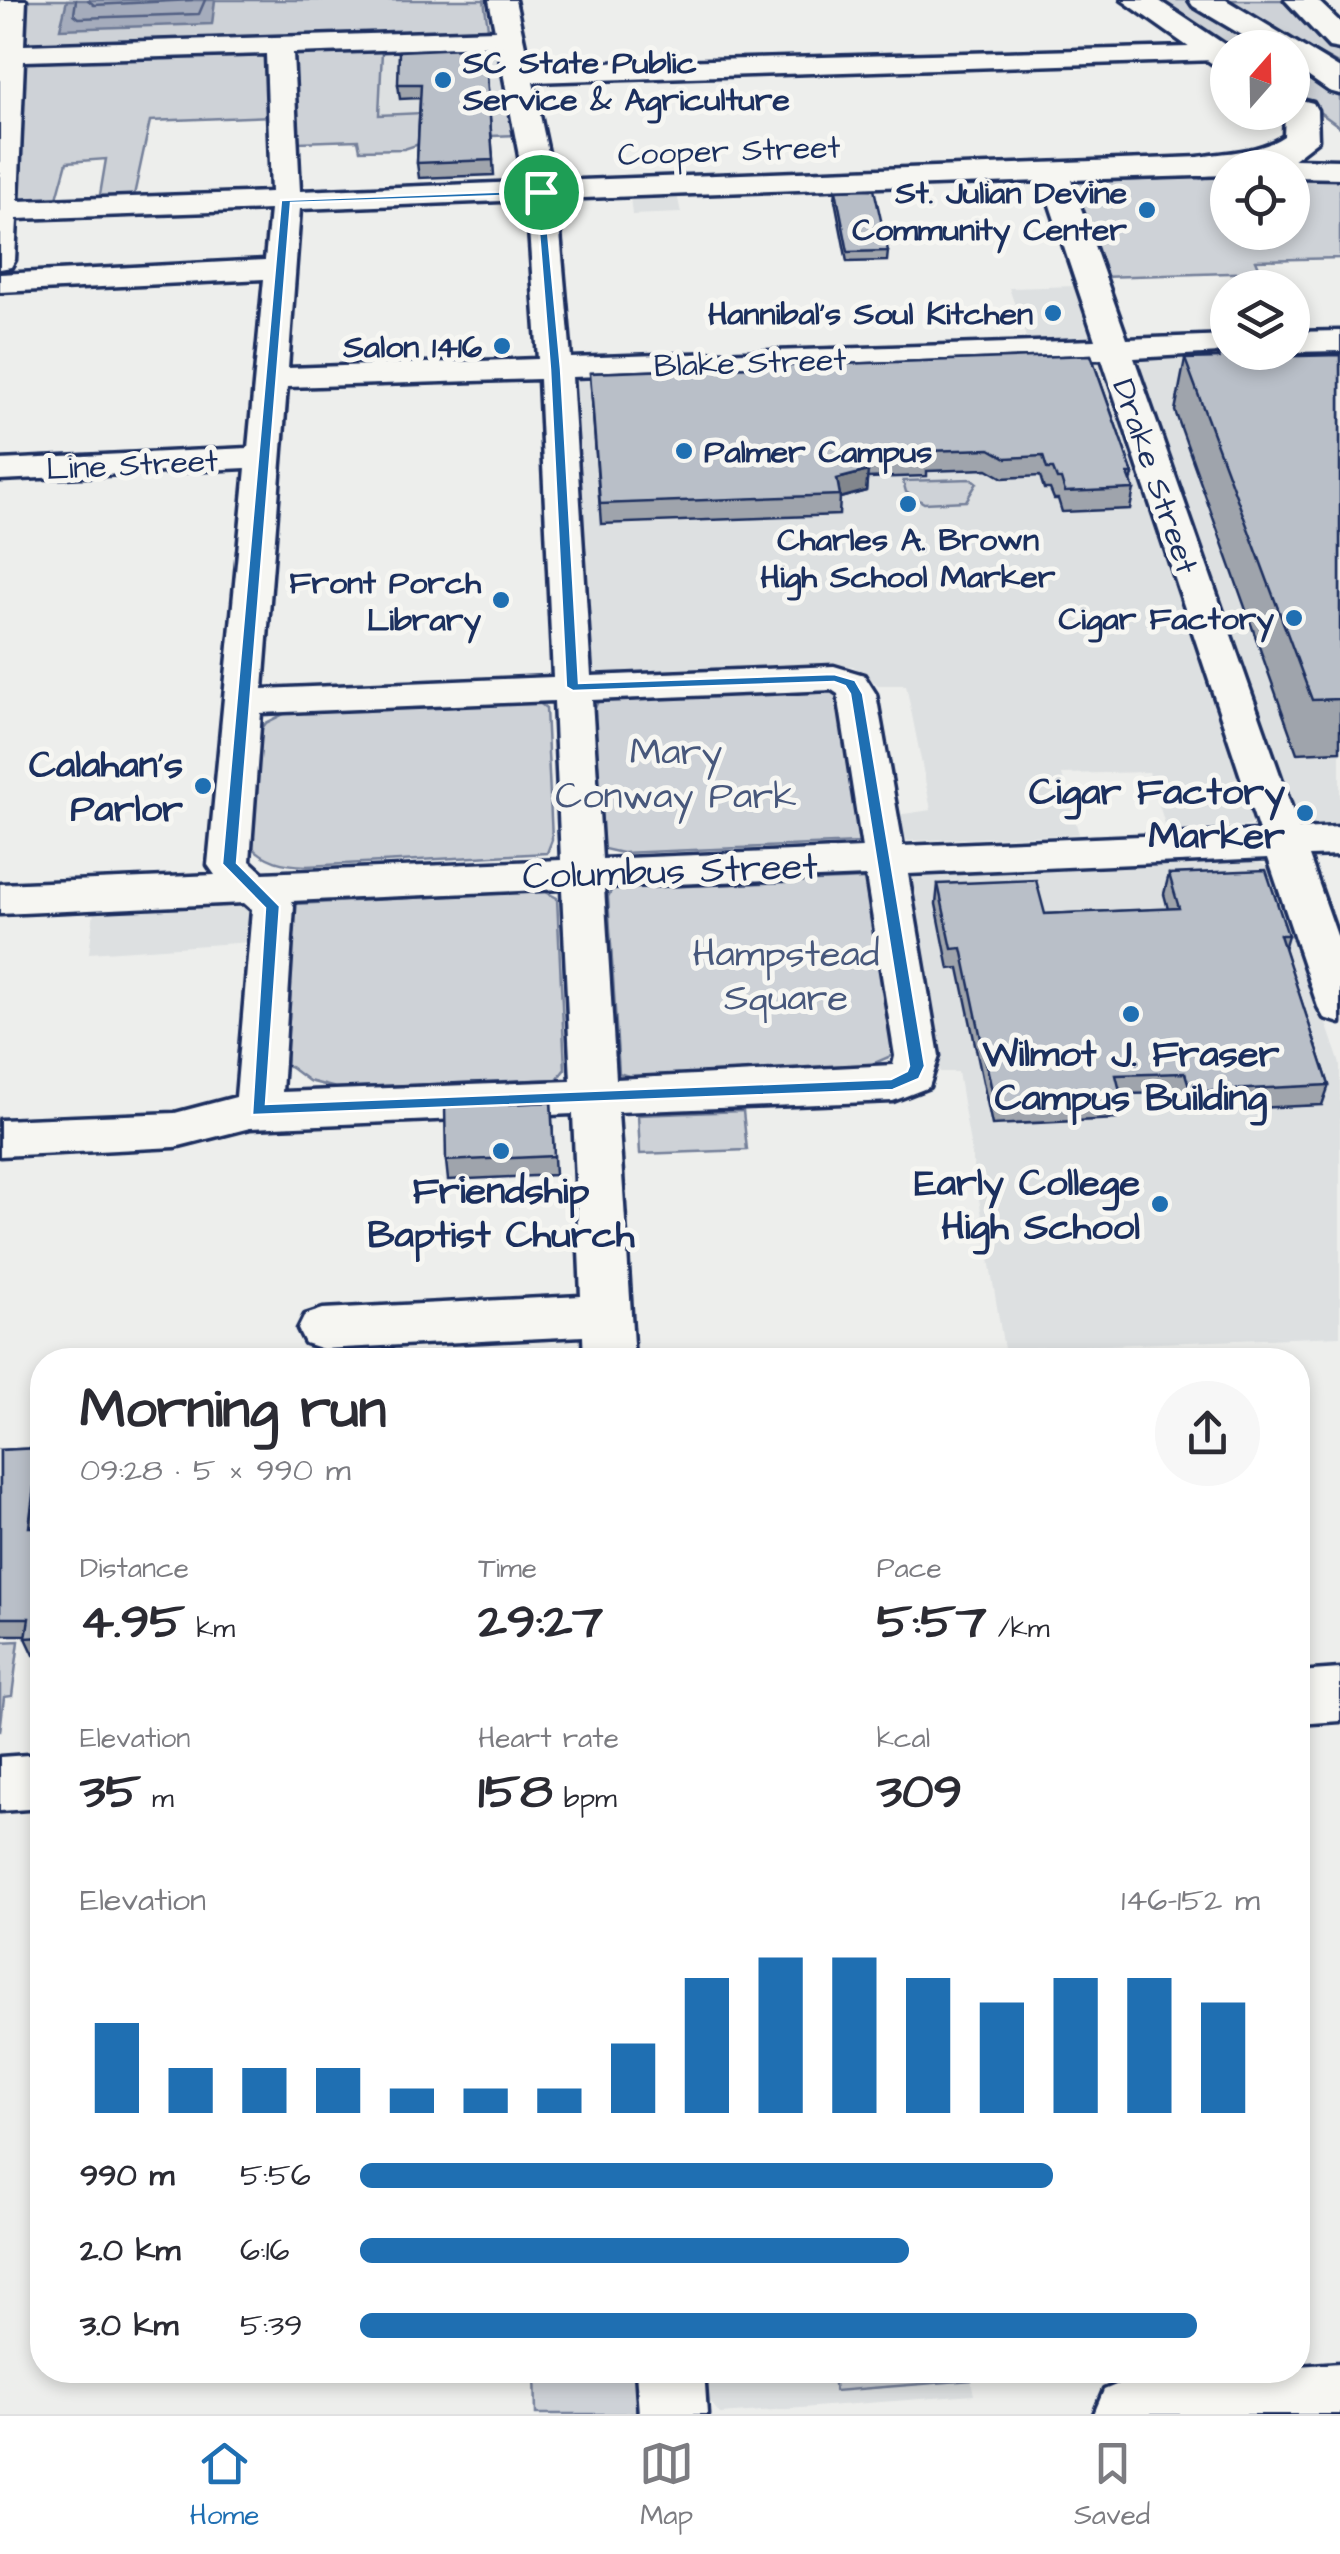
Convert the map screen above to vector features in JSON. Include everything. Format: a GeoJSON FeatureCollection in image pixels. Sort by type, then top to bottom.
{"type":"FeatureCollection","features":[{"type":"Feature","properties":{"kind":"main road"},"geometry":{"type":"LineString","coordinates":[[1137,0],[1210,48]]}},
{"type":"Feature","properties":{"kind":"main road"},"geometry":{"type":"LineString","coordinates":[[1204,0],[1257,30]]}},
{"type":"Feature","properties":{"kind":"main road"},"geometry":{"type":"LineString","coordinates":[[1300,0],[1337,37]]}},
{"type":"Feature","properties":{"kind":"main road"},"geometry":{"type":"LineString","coordinates":[[1310,63],[1340,84]]}},
{"type":"Feature","properties":{"kind":"main road"},"geometry":{"type":"LineString","coordinates":[[1201,166],[1285,153],[1302,140],[1304,130]]}},
{"type":"Feature","properties":{"kind":"street"},"geometry":{"type":"LineString","coordinates":[[0,260],[4,54],[12,0]]}},
{"type":"Feature","properties":{"kind":"street"},"geometry":{"type":"LineString","coordinates":[[322,1329],[608,1338],[556,369],[541,192],[502,0]]}},
{"type":"Feature","properties":{"kind":"street"},"geometry":{"type":"LineString","coordinates":[[4,54],[510,38]]}},
{"type":"Feature","properties":{"kind":"street"},"geometry":{"type":"LineString","coordinates":[[258,1110],[273,906],[230,864],[286,200],[279,46]]}},
{"type":"Feature","properties":{"kind":"street"},"geometry":{"type":"LineString","coordinates":[[518,74],[1210,56]]}},
{"type":"Feature","properties":{"kind":"street","name":"Cooper Street"},"geometry":{"type":"LineString","coordinates":[[2,211],[1201,166],[1340,169]]}},
{"type":"Feature","properties":{"kind":"street","name":"Drake Street"},"geometry":{"type":"LineString","coordinates":[[1054,172],[1340,1007]]}},
{"type":"Feature","properties":{"kind":"street"},"geometry":{"type":"LineString","coordinates":[[0,283],[280,269]]}},
{"type":"Feature","properties":{"kind":"street"},"geometry":{"type":"LineString","coordinates":[[1310,342],[1340,341]]}},
{"type":"Feature","properties":{"kind":"street","name":"Blake Street"},"geometry":{"type":"LineString","coordinates":[[272,378],[1210,345]]}},
{"type":"Feature","properties":{"kind":"street","name":"Line Street"},"geometry":{"type":"LineString","coordinates":[[0,470],[265,456]]}},
{"type":"Feature","properties":{"kind":"street"},"geometry":{"type":"LineString","coordinates":[[0,1138],[175,1130],[258,1110],[893,1084],[914,1075],[917,1056],[857,694],[850,683],[834,678],[242,702]]}},
{"type":"Feature","properties":{"kind":"street","name":"Columbus Street"},"geometry":{"type":"LineString","coordinates":[[0,899],[1340,842]]}},
{"type":"Feature","properties":{"kind":"street"},"geometry":{"type":"LineString","coordinates":[[1310,1697],[1340,1695]]}},
{"type":"Feature","properties":{"kind":"street"},"geometry":{"type":"LineString","coordinates":[[0,1784],[30,1782]]}},
{"type":"Feature","properties":{"kind":"street"},"geometry":{"type":"LineString","coordinates":[[671,2383],[673,2414]]}},
{"type":"Feature","properties":{"kind":"street"},"geometry":{"type":"LineString","coordinates":[[1128,2414],[1340,2397]]}},
{"type":"Feature","properties":{"kind":"shaded area","name":"SC State Public Service & Agriculture"},"geometry":{"type":"Polygon","coordinates":[[[382,51],[500,51],[512,109],[378,115],[382,51]]]}},
{"type":"Feature","properties":{"kind":"shaded area"},"geometry":{"type":"Polygon","coordinates":[[[677,194],[681,213],[632,215],[630,196],[677,194]]]}},
{"type":"Feature","properties":{"kind":"shaded area"},"geometry":{"type":"Polygon","coordinates":[[[1077,286],[1093,338],[1028,343],[1009,288],[1077,286]]]}},
{"type":"Feature","properties":{"kind":"shaded area","name":"Cigar Factory"},"geometry":{"type":"Polygon","coordinates":[[[1340,348],[1340,824],[1312,826],[1294,820],[1132,356],[1210,353],[1210,370],[1310,370],[1310,349],[1340,348]]]}},
{"type":"Feature","properties":{"kind":"shaded area"},"geometry":{"type":"Polygon","coordinates":[[[1097,358],[1102,362],[1256,818],[1250,826],[1167,831],[1149,772],[1062,774],[1079,834],[908,841],[899,832],[897,815],[931,810],[906,685],[878,685],[853,666],[605,680],[589,677],[571,377],[1097,358]]]}},
{"type":"Feature","properties":{"kind":"shaded area","name":"Early College High School"},"geometry":{"type":"Polygon","coordinates":[[[1257,861],[1274,871],[1340,1064],[1340,1336],[1004,1348],[958,1072],[940,1072],[908,878],[1257,861]]]}},
{"type":"Feature","properties":{"kind":"shaded area"},"geometry":{"type":"Polygon","coordinates":[[[242,904],[252,910],[251,942],[89,953],[94,911],[242,904]]]}},
{"type":"Feature","properties":{"kind":"shaded area"},"geometry":{"type":"Polygon","coordinates":[[[707,2383],[972,2383],[974,2395],[720,2414],[708,2399],[707,2383]]]}},
{"type":"Feature","properties":{"kind":"green space"},"geometry":{"type":"Polygon","coordinates":[[[25,0],[484,0],[488,27],[481,32],[25,45],[21,43],[25,0]]]}},
{"type":"Feature","properties":{"kind":"green space"},"geometry":{"type":"Polygon","coordinates":[[[1151,0],[1187,0],[1245,30],[1210,30],[1210,37],[1151,0]]]}},
{"type":"Feature","properties":{"kind":"green space"},"geometry":{"type":"Polygon","coordinates":[[[1220,0],[1289,0],[1340,53],[1340,65],[1310,49],[1310,30],[1275,30],[1220,0]]]}},
{"type":"Feature","properties":{"kind":"green space"},"geometry":{"type":"Polygon","coordinates":[[[382,51],[379,115],[512,109],[517,135],[438,138],[404,149],[360,150],[358,140],[298,142],[292,57],[303,53],[382,51]]]}},
{"type":"Feature","properties":{"kind":"green space"},"geometry":{"type":"Polygon","coordinates":[[[257,54],[268,59],[271,116],[150,121],[133,200],[99,201],[106,159],[67,162],[56,202],[20,201],[23,63],[257,54]]]}},
{"type":"Feature","properties":{"kind":"green space"},"geometry":{"type":"Polygon","coordinates":[[[1310,73],[1340,97],[1340,127],[1310,105],[1310,73]]]}},
{"type":"Feature","properties":{"kind":"green space"},"geometry":{"type":"Polygon","coordinates":[[[1310,175],[1340,175],[1340,258],[1256,260],[1260,270],[1101,277],[1071,183],[1210,177],[1210,250],[1310,250],[1310,175]]]}},
{"type":"Feature","properties":{"kind":"green space"},"geometry":{"type":"Polygon","coordinates":[[[972,479],[977,483],[966,501],[924,503],[906,492],[903,481],[972,479]]]}},
{"type":"Feature","properties":{"kind":"green space","name":"Mary Conway Park"},"geometry":{"type":"Polygon","coordinates":[[[826,688],[840,693],[864,837],[859,843],[622,853],[604,849],[599,841],[593,713],[598,701],[826,688]]]}},
{"type":"Feature","properties":{"kind":"green space"},"geometry":{"type":"Polygon","coordinates":[[[534,699],[546,708],[552,840],[547,853],[307,866],[275,861],[249,844],[257,735],[266,723],[288,712],[534,699]]]}},
{"type":"Feature","properties":{"kind":"green space","name":"Hampstead Square"},"geometry":{"type":"Polygon","coordinates":[[[866,879],[870,882],[896,1047],[891,1056],[870,1065],[631,1077],[619,1073],[608,897],[612,889],[866,879]]]}},
{"type":"Feature","properties":{"kind":"green space"},"geometry":{"type":"Polygon","coordinates":[[[544,891],[557,898],[565,1069],[557,1079],[336,1088],[309,1081],[286,1064],[290,908],[295,904],[544,891]]]}},
{"type":"Feature","properties":{"kind":"green space"},"geometry":{"type":"Polygon","coordinates":[[[743,1111],[747,1150],[640,1154],[638,1115],[743,1111]]]}},
{"type":"Feature","properties":{"kind":"green space"},"geometry":{"type":"Polygon","coordinates":[[[19,1641],[12,1696],[4,1697],[0,1732],[0,1642],[19,1641]]]}},
{"type":"Feature","properties":{"kind":"green space"},"geometry":{"type":"Polygon","coordinates":[[[535,2383],[637,2383],[636,2414],[536,2414],[535,2383]]]}},
{"type":"Feature","properties":{"kind":"green space"},"geometry":{"type":"Polygon","coordinates":[[[834,2383],[934,2383],[835,2391],[834,2383]]]}},
{"type":"Feature","properties":{"kind":"water"},"geometry":{"type":"Polygon","coordinates":[[[67,0],[215,0],[212,24],[60,29],[67,0]]]}},
{"type":"Feature","properties":{"kind":"building"},"geometry":{"type":"Polygon","coordinates":[[[485,47],[493,160],[417,163],[421,84],[398,84],[399,51],[485,47]]]}},
{"type":"Feature","properties":{"kind":"building"},"geometry":{"type":"Polygon","coordinates":[[[874,189],[888,251],[848,252],[836,190],[874,189]]]}},
{"type":"Feature","properties":{"kind":"building","name":"Palmer Campus"},"geometry":{"type":"Polygon","coordinates":[[[1091,355],[1133,474],[1128,474],[1134,489],[1065,492],[1061,479],[1057,479],[1053,469],[1047,469],[1043,456],[1006,458],[990,449],[858,458],[868,471],[837,479],[840,495],[600,504],[590,373],[1091,355]]]}},
{"type":"Feature","properties":{"kind":"building","name":"Cigar Factory"},"geometry":{"type":"Polygon","coordinates":[[[1340,355],[1340,699],[1312,700],[1185,359],[1210,358],[1210,370],[1310,370],[1310,356],[1340,355]]]}},
{"type":"Feature","properties":{"kind":"building","name":"Wilmot J. Fraser Campus Building"},"geometry":{"type":"Polygon","coordinates":[[[1266,870],[1288,935],[1280,935],[1329,1085],[1191,1092],[1185,1073],[1116,1075],[1122,1099],[995,1105],[962,948],[952,949],[938,884],[1036,880],[1045,914],[1179,908],[1169,874],[1266,870]]]}},
{"type":"Feature","properties":{"kind":"building","name":"Friendship Baptist Church"},"geometry":{"type":"Polygon","coordinates":[[[551,1102],[554,1156],[446,1161],[445,1107],[551,1102]]]}},
{"type":"Feature","properties":{"kind":"building"},"geometry":{"type":"Polygon","coordinates":[[[30,1448],[30,1638],[26,1638],[29,1618],[0,1618],[0,1450],[30,1448]]]}},
{"type":"Feature","properties":{"kind":"place","name":"SC State Public Service & Agriculture"},"geometry":{"type":"Point","coordinates":[443,80]}},
{"type":"Feature","properties":{"kind":"place","name":"St. Julian Devine Community Center"},"geometry":{"type":"Point","coordinates":[1147,210]}},
{"type":"Feature","properties":{"kind":"place","name":"Hannibal's Soul Kitchen"},"geometry":{"type":"Point","coordinates":[1053,313]}},
{"type":"Feature","properties":{"kind":"place","name":"Salon 1416"},"geometry":{"type":"Point","coordinates":[502,346]}},
{"type":"Feature","properties":{"kind":"place","name":"Palmer Campus"},"geometry":{"type":"Point","coordinates":[684,451]}},
{"type":"Feature","properties":{"kind":"place","name":"Charles A. Brown High School Marker"},"geometry":{"type":"Point","coordinates":[908,504]}},
{"type":"Feature","properties":{"kind":"place","name":"Front Porch Library"},"geometry":{"type":"Point","coordinates":[501,600]}},
{"type":"Feature","properties":{"kind":"place","name":"Cigar Factory"},"geometry":{"type":"Point","coordinates":[1294,618]}},
{"type":"Feature","properties":{"kind":"place","name":"Calahan's Parlor"},"geometry":{"type":"Point","coordinates":[203,786]}},
{"type":"Feature","properties":{"kind":"place","name":"Cigar Factory Marker"},"geometry":{"type":"Point","coordinates":[1305,813]}},
{"type":"Feature","properties":{"kind":"place","name":"Wilmot J. Fraser Campus Building"},"geometry":{"type":"Point","coordinates":[1131,1014]}},
{"type":"Feature","properties":{"kind":"place","name":"Friendship Baptist Church"},"geometry":{"type":"Point","coordinates":[501,1151]}},
{"type":"Feature","properties":{"kind":"place","name":"Early College High School"},"geometry":{"type":"Point","coordinates":[1160,1204]}},
{"type":"Feature","properties":{"kind":"route"},"geometry":{"type":"LineString","coordinates":[[541,192],[556,369],[573,687],[834,678],[855,688],[917,1066],[914,1075],[893,1084],[258,1110],[273,906],[230,864],[286,200],[541,192]]}}]}
